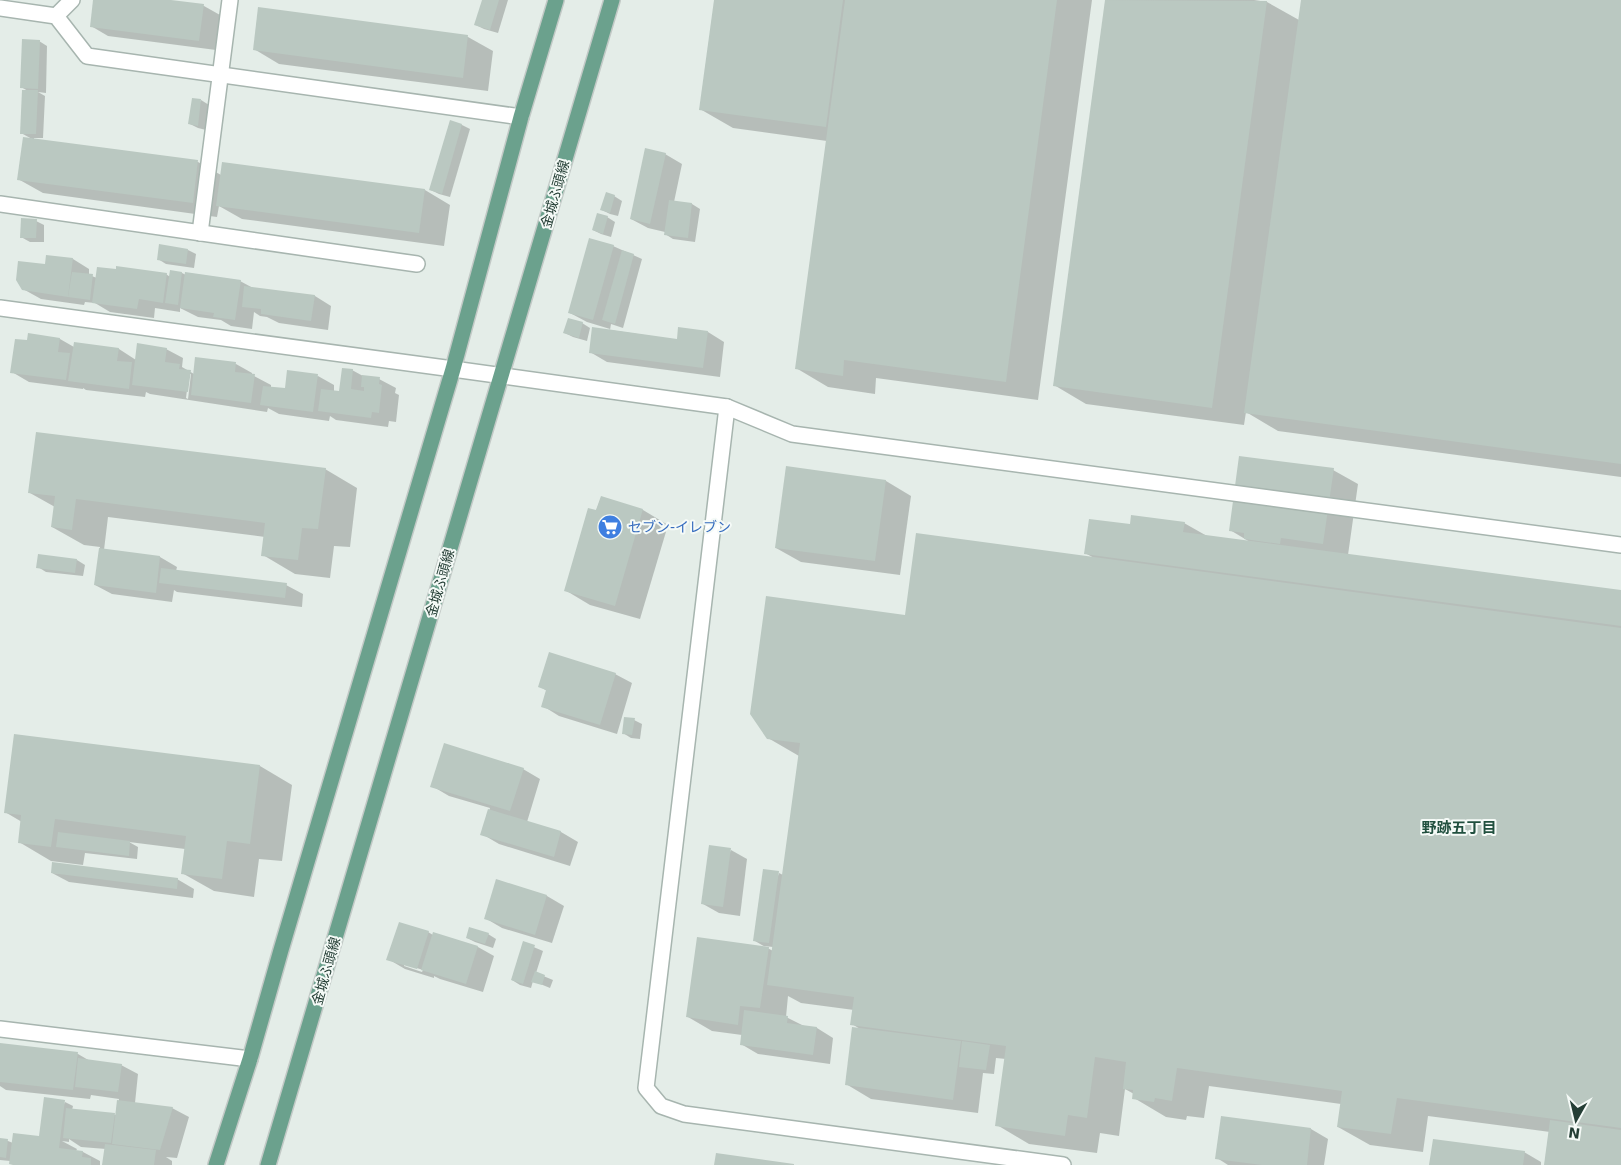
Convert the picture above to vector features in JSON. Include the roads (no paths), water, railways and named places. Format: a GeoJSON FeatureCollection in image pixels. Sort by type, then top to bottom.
{"type":"FeatureCollection","features":[{"type":"Feature","properties":{"kind":"main road"},"geometry":{"type":"LineString","coordinates":[[216,1165],[250,1059],[453,369],[521,117],[556,0]]}},
{"type":"Feature","properties":{"kind":"main road","name":"金城ふ頭線"},"geometry":{"type":"LineString","coordinates":[[268,1165],[612,0]]}},
{"type":"Feature","properties":{"kind":"street"},"geometry":{"type":"LineString","coordinates":[[56,16],[72,0]]}},
{"type":"Feature","properties":{"kind":"street"},"geometry":{"type":"LineString","coordinates":[[200,233],[230,0]]}},
{"type":"Feature","properties":{"kind":"street"},"geometry":{"type":"LineString","coordinates":[[0,8],[56,16],[87,56],[521,117]]}},
{"type":"Feature","properties":{"kind":"street"},"geometry":{"type":"LineString","coordinates":[[0,204],[417,264]]}},
{"type":"Feature","properties":{"kind":"street"},"geometry":{"type":"LineString","coordinates":[[0,308],[727,407],[792,434],[1621,544]]}},
{"type":"Feature","properties":{"kind":"street"},"geometry":{"type":"LineString","coordinates":[[727,407],[646,1088],[661,1106],[684,1114],[1063,1165]]}},
{"type":"Feature","properties":{"kind":"street"},"geometry":{"type":"LineString","coordinates":[[0,1029],[250,1059]]}},
{"type":"Feature","properties":{"kind":"place","name":"セブン-イレブン"},"geometry":{"type":"Point","coordinates":[610,527]}},
{"type":"Feature","properties":{"kind":"district","name":"野跡五丁目"},"geometry":{"type":"Point","coordinates":[1459,828]}}]}
